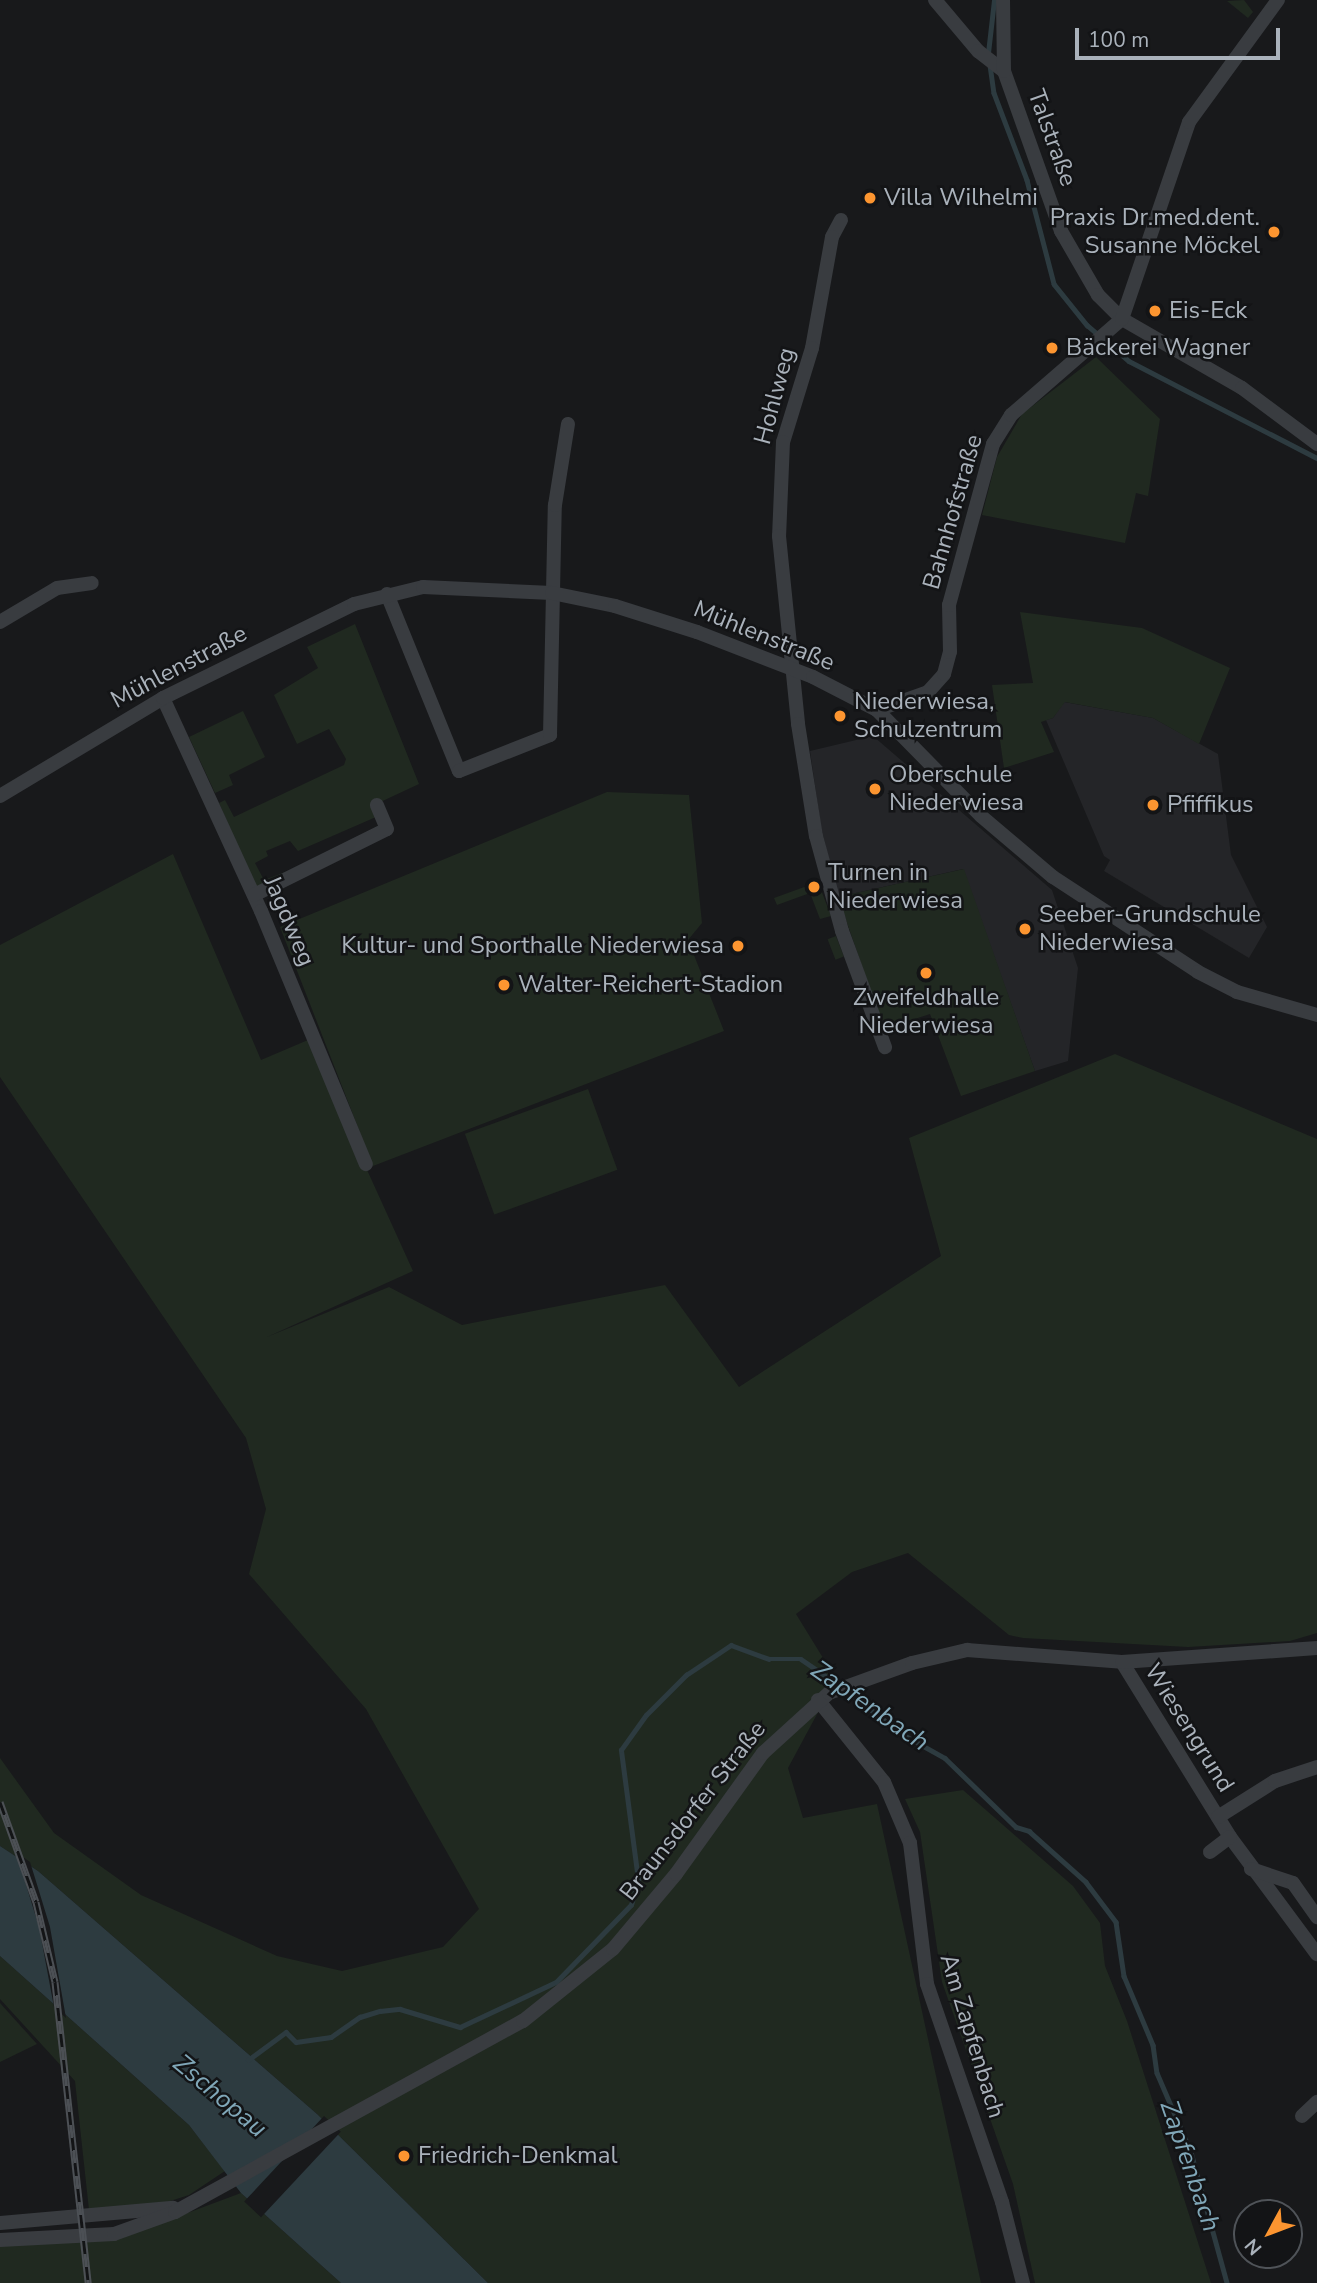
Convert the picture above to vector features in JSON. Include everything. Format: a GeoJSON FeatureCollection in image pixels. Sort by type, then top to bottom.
{"type":"FeatureCollection","features":[{"type":"Feature","properties":{"kind":"street","name":"Talstraße"},"geometry":{"type":"LineString","coordinates":[[935,0],[978,51],[1002,69],[1061,231],[1086,278],[1117,324],[1242,388],[1317,444]]}},
{"type":"Feature","properties":{"kind":"street"},"geometry":{"type":"LineString","coordinates":[[1002,69],[1003,0]]}},
{"type":"Feature","properties":{"kind":"street"},"geometry":{"type":"LineString","coordinates":[[1117,324],[1189,122],[1278,0]]}},
{"type":"Feature","properties":{"kind":"street","name":"Hohlweg"},"geometry":{"type":"LineString","coordinates":[[841,220],[832,237],[811,348],[783,442],[779,536],[795,671],[798,724],[816,836],[842,931],[885,1047]]}},
{"type":"Feature","properties":{"kind":"street","name":"Bahnhofstraße"},"geometry":{"type":"LineString","coordinates":[[877,710],[928,692],[944,674],[950,652],[949,605],[992,444],[1011,415],[1117,324]]}},
{"type":"Feature","properties":{"kind":"street"},"geometry":{"type":"LineString","coordinates":[[387,594],[459,771],[550,735],[555,505],[568,424]]}},
{"type":"Feature","properties":{"kind":"street"},"geometry":{"type":"LineString","coordinates":[[0,622],[57,588],[92,583]]}},
{"type":"Feature","properties":{"kind":"street","name":"Mühlenstraße"},"geometry":{"type":"LineString","coordinates":[[0,796],[163,698],[322,619],[387,594],[458,586],[552,593],[615,606],[697,632],[795,671],[877,710],[981,816],[1070,889],[1198,972],[1237,992],[1317,1014]]}},
{"type":"Feature","properties":{"kind":"street","name":"Jagdweg"},"geometry":{"type":"LineString","coordinates":[[163,698],[254,895],[366,1164]]}},
{"type":"Feature","properties":{"kind":"street"},"geometry":{"type":"LineString","coordinates":[[254,895],[387,829],[377,805]]}},
{"type":"Feature","properties":{"kind":"street","name":"Braunsdorfer Straße"},"geometry":{"type":"LineString","coordinates":[[188,2206],[355,2111],[523,2021],[593,1968],[676,1874],[763,1754],[824,1697],[857,1682],[967,1650],[1122,1662],[1317,1648]]}},
{"type":"Feature","properties":{"kind":"street","name":"Wiesengrund"},"geometry":{"type":"LineString","coordinates":[[1122,1662],[1230,1838],[1317,1954]]}},
{"type":"Feature","properties":{"kind":"street","name":"Am Zapfenbach"},"geometry":{"type":"LineString","coordinates":[[824,1697],[884,1782],[910,1843],[927,1984],[1002,2202],[1023,2283]]}},
{"type":"Feature","properties":{"kind":"street","name":"Wiesengrund"},"geometry":{"type":"LineString","coordinates":[[1218,1818],[1275,1782],[1317,1767]]}},
{"type":"Feature","properties":{"kind":"street"},"geometry":{"type":"LineString","coordinates":[[1210,1852],[1230,1838]]}},
{"type":"Feature","properties":{"kind":"street"},"geometry":{"type":"LineString","coordinates":[[1251,1868],[1293,1882],[1317,1917]]}},
{"type":"Feature","properties":{"kind":"street"},"geometry":{"type":"LineString","coordinates":[[1302,2116],[1317,2102]]}},
{"type":"Feature","properties":{"kind":"street"},"geometry":{"type":"LineString","coordinates":[[0,2223],[188,2206]]}},
{"type":"Feature","properties":{"kind":"street"},"geometry":{"type":"LineString","coordinates":[[0,2240],[114,2234],[188,2206]]}},
{"type":"Feature","properties":{"kind":"shaded area"},"geometry":{"type":"Polygon","coordinates":[[[1244,0],[1253,12],[1248,18],[1227,1],[1244,0]]]}},
{"type":"Feature","properties":{"kind":"shaded area"},"geometry":{"type":"Polygon","coordinates":[[[1096,357],[1160,419],[1148,496],[1136,493],[1125,543],[982,515],[997,457],[1022,414],[1096,357]]]}},
{"type":"Feature","properties":{"kind":"shaded area"},"geometry":{"type":"Polygon","coordinates":[[[1020,612],[1142,628],[1230,668],[1199,744],[1153,718],[1065,702],[1053,718],[1041,722],[1054,752],[1004,768],[992,685],[1033,683],[1020,612]]]}},
{"type":"Feature","properties":{"kind":"shaded area"},"geometry":{"type":"Polygon","coordinates":[[[355,624],[419,784],[374,805],[376,817],[298,851],[290,841],[266,851],[268,856],[255,863],[264,880],[296,868],[256,888],[219,803],[225,800],[234,817],[344,765],[346,759],[329,729],[297,744],[274,695],[318,668],[307,647],[355,624]]]}},
{"type":"Feature","properties":{"kind":"shaded area","name":"Pfiffikus"},"geometry":{"type":"Polygon","coordinates":[[[1064,702],[1153,718],[1218,754],[1231,855],[1267,927],[1249,958],[1104,871],[1110,860],[1104,856],[1046,720],[1053,718],[1064,702]]]}},
{"type":"Feature","properties":{"kind":"shaded area"},"geometry":{"type":"Polygon","coordinates":[[[243,711],[265,757],[229,775],[233,785],[215,793],[189,737],[243,711]]]}},
{"type":"Feature","properties":{"kind":"shaded area"},"geometry":{"type":"Polygon","coordinates":[[[873,736],[1052,890],[1078,968],[1068,1061],[1035,1071],[963,869],[838,897],[821,827],[810,751],[873,736]]]}},
{"type":"Feature","properties":{"kind":"shaded area","name":"Walter-Reichert-Stadion"},"geometry":{"type":"Polygon","coordinates":[[[607,792],[689,795],[702,923],[688,940],[724,1031],[373,1166],[280,927],[607,792]]]}},
{"type":"Feature","properties":{"kind":"shaded area"},"geometry":{"type":"Polygon","coordinates":[[[173,854],[261,1060],[308,1040],[413,1271],[267,1337],[389,1287],[462,1325],[665,1285],[739,1387],[941,1256],[909,1138],[1115,1054],[1317,1139],[1317,1633],[1290,1641],[1188,1647],[1023,1638],[1009,1635],[908,1553],[852,1572],[796,1614],[836,1679],[788,1768],[803,1818],[877,1804],[981,2283],[488,2283],[317,2114],[38,1871],[0,1846],[0,1758],[54,1833],[141,1895],[277,1956],[342,1971],[443,1947],[479,1909],[366,1709],[249,1574],[266,1509],[246,1438],[0,1077],[0,945],[173,854]]]}},
{"type":"Feature","properties":{"kind":"shaded area"},"geometry":{"type":"Polygon","coordinates":[[[964,869],[1035,1071],[961,1096],[930,1014],[884,1029],[838,897],[964,869]]]}},
{"type":"Feature","properties":{"kind":"shaded area"},"geometry":{"type":"Polygon","coordinates":[[[818,882],[831,916],[820,919],[810,893],[777,905],[774,898],[818,882]]]}},
{"type":"Feature","properties":{"kind":"shaded area"},"geometry":{"type":"Polygon","coordinates":[[[836,936],[844,957],[835,960],[828,939],[836,936]]]}},
{"type":"Feature","properties":{"kind":"shaded area"},"geometry":{"type":"Polygon","coordinates":[[[588,1089],[617,1170],[494,1215],[465,1134],[588,1089]]]}},
{"type":"Feature","properties":{"kind":"shaded area"},"geometry":{"type":"Polygon","coordinates":[[[963,1790],[1073,1886],[1100,1923],[1105,1966],[1127,2021],[1211,2283],[1035,2283],[1013,2184],[942,1982],[920,1832],[905,1799],[963,1790]]]}},
{"type":"Feature","properties":{"kind":"shaded area"},"geometry":{"type":"Polygon","coordinates":[[[0,1956],[189,2125],[225,2171],[189,2195],[164,2203],[89,2210],[75,2081],[0,1999],[0,1956]]]}},
{"type":"Feature","properties":{"kind":"shaded area"},"geometry":{"type":"Polygon","coordinates":[[[0,2003],[37,2044],[0,2062],[0,2003]]]}},
{"type":"Feature","properties":{"kind":"shaded area"},"geometry":{"type":"Polygon","coordinates":[[[241,2193],[341,2283],[0,2283],[0,2245],[115,2240],[241,2193]]]}},
{"type":"Feature","properties":{"kind":"water","name":"Zschopau"},"geometry":{"type":"Polygon","coordinates":[[[0,1846],[38,1871],[317,2114],[488,2283],[341,2283],[241,2193],[189,2125],[0,1956],[0,1846]]]}},
{"type":"Feature","properties":{"kind":"pier"},"geometry":{"type":"Polygon","coordinates":[[[16,1852],[30,1862],[50,1927],[66,2018],[54,2007],[39,1927],[16,1852]]]}},
{"type":"Feature","properties":{"kind":"pier"},"geometry":{"type":"Polygon","coordinates":[[[324,2116],[341,2132],[261,2217],[244,2202],[324,2116]]]}},
{"type":"Feature","properties":{"kind":"waterway"},"geometry":{"type":"LineString","coordinates":[[988,53],[994,0]]}},
{"type":"Feature","properties":{"kind":"waterway"},"geometry":{"type":"LineString","coordinates":[[990,65],[994,93],[1027,180],[1054,284],[1087,325],[1129,361],[1317,458]]}},
{"type":"Feature","properties":{"kind":"waterway","name":"Zapfenbach"},"geometry":{"type":"LineString","coordinates":[[248,2060],[286,2032],[296,2042],[331,2037],[360,2017],[380,2011],[400,2009],[460,2027],[556,1982],[631,1905],[638,1880],[621,1750],[646,1715],[686,1675],[731,1645],[769,1659],[801,1659],[839,1685]]}},
{"type":"Feature","properties":{"kind":"waterway","name":"Zapfenbach"},"geometry":{"type":"LineString","coordinates":[[846,1690],[902,1734],[945,1758],[1016,1827],[1029,1831],[1086,1882],[1116,1922],[1124,1976],[1153,2045],[1157,2073],[1191,2152],[1227,2283]]}},
{"type":"Feature","properties":{"kind":"railway"},"geometry":{"type":"LineString","coordinates":[[0,1802],[36,1902],[55,1982],[88,2283]]}},
{"type":"Feature","properties":{"kind":"place","name":"Villa Wilhelmi"},"geometry":{"type":"Point","coordinates":[870,198]}},
{"type":"Feature","properties":{"kind":"place","name":"Praxis Dr.med.dent. Susanne Möckel"},"geometry":{"type":"Point","coordinates":[1274,232]}},
{"type":"Feature","properties":{"kind":"place","name":"Eis-Eck"},"geometry":{"type":"Point","coordinates":[1155,311]}},
{"type":"Feature","properties":{"kind":"place","name":"Bäckerei Wagner"},"geometry":{"type":"Point","coordinates":[1052,348]}},
{"type":"Feature","properties":{"kind":"place","name":"Niederwiesa, Schulzentrum"},"geometry":{"type":"Point","coordinates":[840,716]}},
{"type":"Feature","properties":{"kind":"place","name":"Oberschule Niederwiesa"},"geometry":{"type":"Point","coordinates":[875,789]}},
{"type":"Feature","properties":{"kind":"place","name":"Pfiffikus"},"geometry":{"type":"Point","coordinates":[1153,805]}},
{"type":"Feature","properties":{"kind":"place","name":"Turnen in Niederwiesa"},"geometry":{"type":"Point","coordinates":[814,887]}},
{"type":"Feature","properties":{"kind":"place","name":"Seeber-Grundschule Niederwiesa"},"geometry":{"type":"Point","coordinates":[1025,929]}},
{"type":"Feature","properties":{"kind":"place","name":"Kultur- und Sporthalle Niederwiesa"},"geometry":{"type":"Point","coordinates":[738,946]}},
{"type":"Feature","properties":{"kind":"place","name":"Zweifeldhalle Niederwiesa"},"geometry":{"type":"Point","coordinates":[926,973]}},
{"type":"Feature","properties":{"kind":"place","name":"Walter-Reichert-Stadion"},"geometry":{"type":"Point","coordinates":[504,985]}},
{"type":"Feature","properties":{"kind":"place","name":"Friedrich-Denkmal"},"geometry":{"type":"Point","coordinates":[404,2156]}}]}
